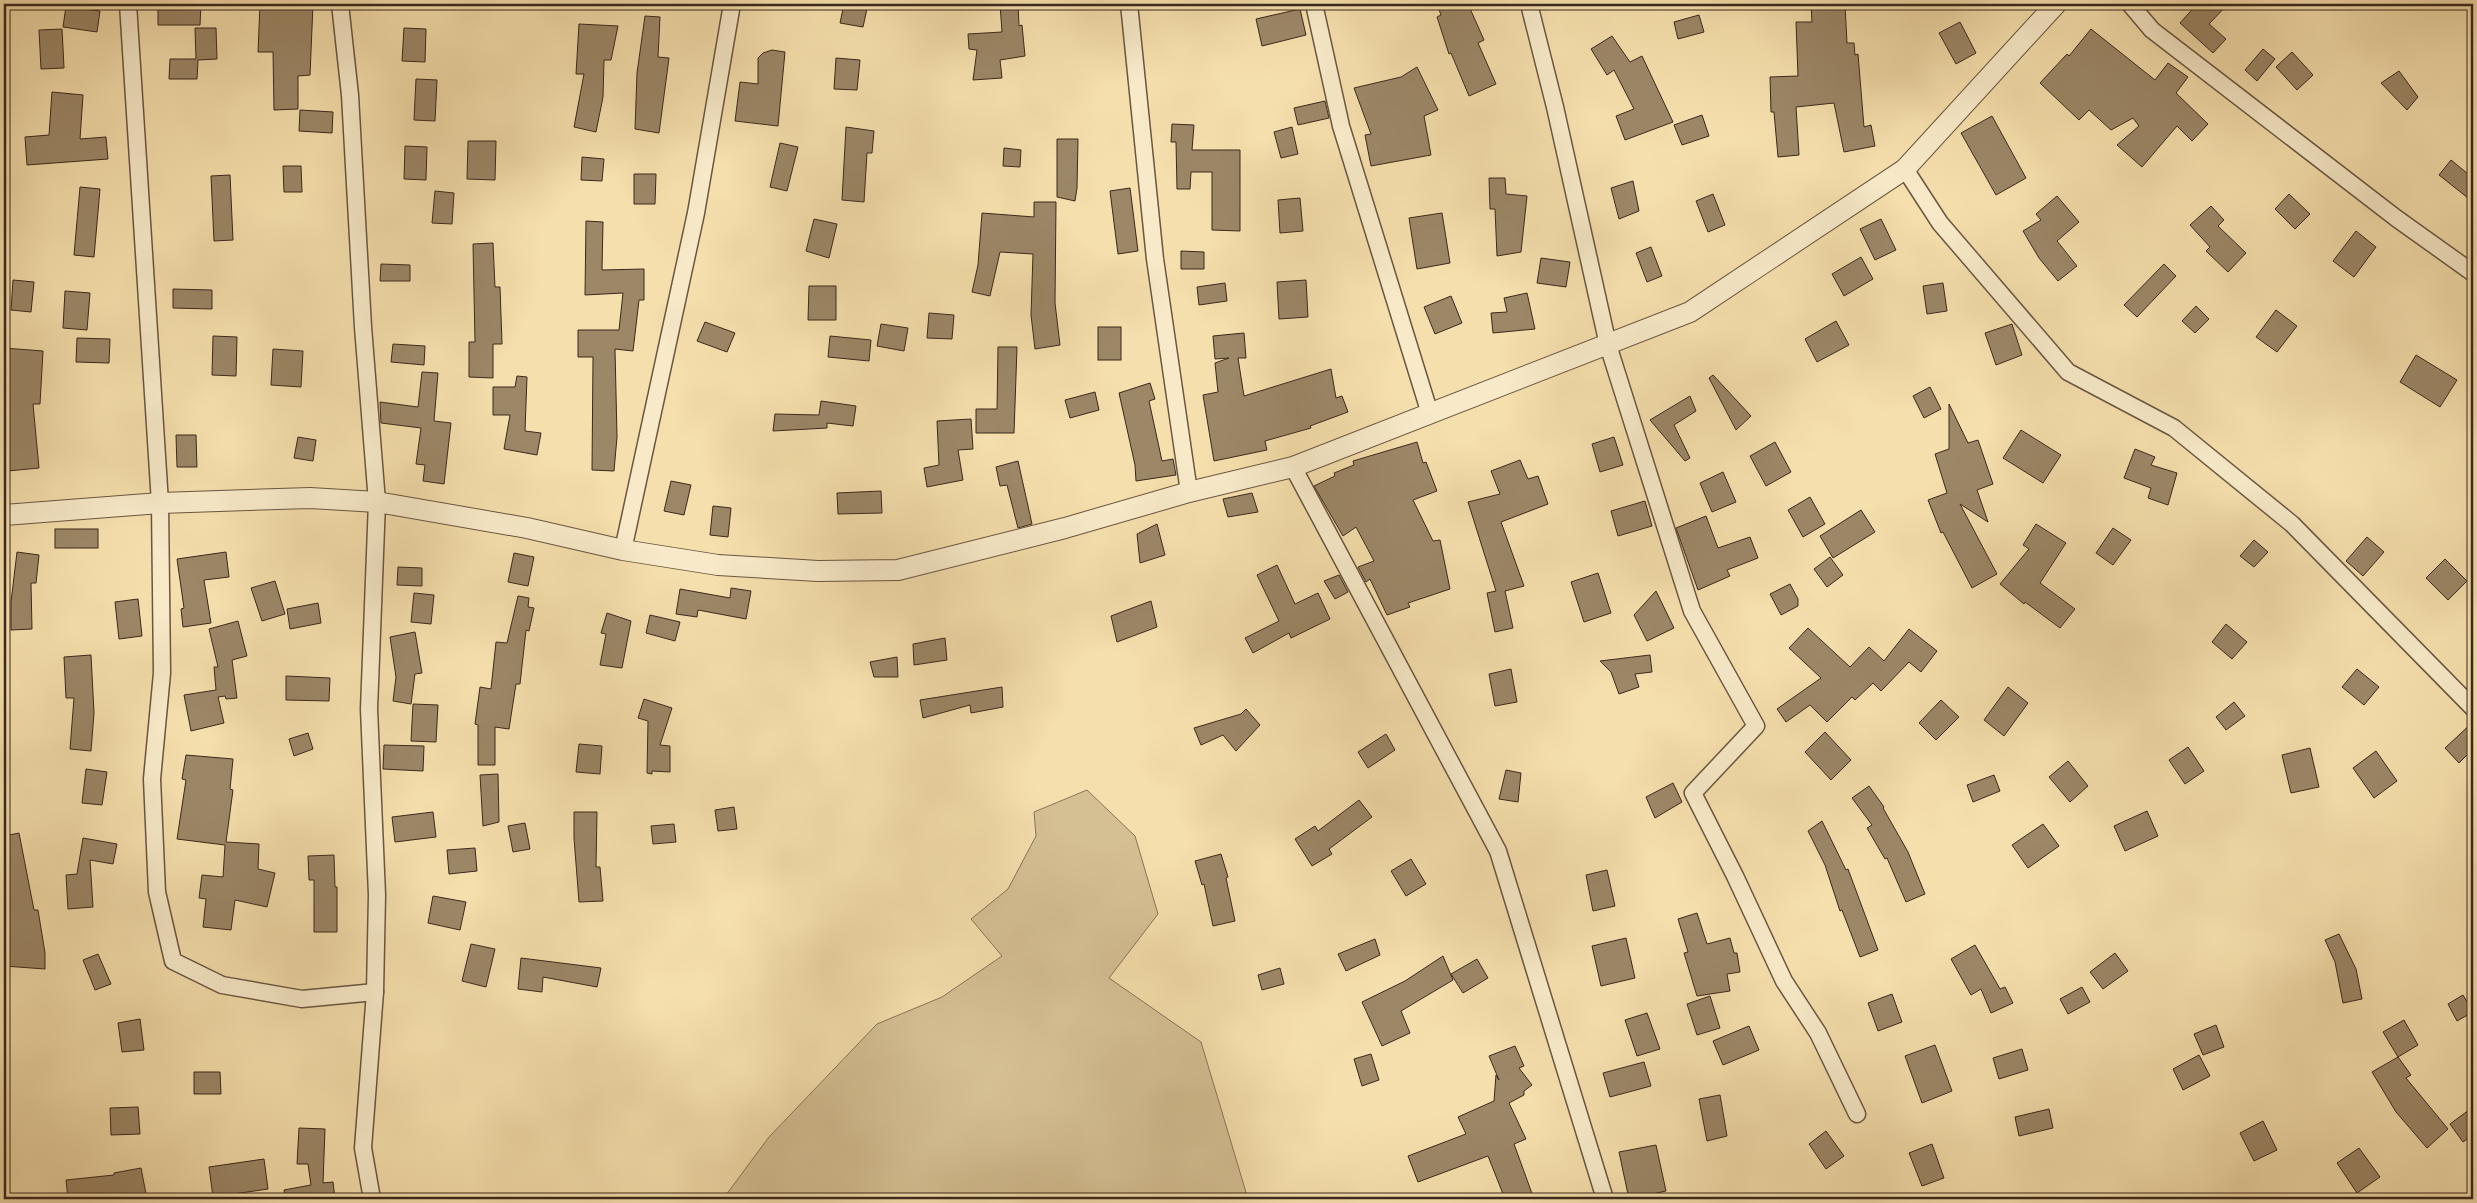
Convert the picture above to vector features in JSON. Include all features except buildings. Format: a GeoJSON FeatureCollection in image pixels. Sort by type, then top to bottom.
{"type":"FeatureCollection","features":[{"type":"Feature","properties":{"kind":"street"},"geometry":{"type":"LineString","coordinates":[[128,4],[160,503],[162,673],[152,779],[157,892],[173,961],[222,985],[302,999],[375,992]]}},
{"type":"Feature","properties":{"kind":"street"},"geometry":{"type":"LineString","coordinates":[[340,4],[350,95],[362,327],[377,502],[369,709],[377,895],[375,992],[363,1148],[372,1199]]}},
{"type":"Feature","properties":{"kind":"street"},"geometry":{"type":"LineString","coordinates":[[623,550],[696,213],[732,4]]}},
{"type":"Feature","properties":{"kind":"street"},"geometry":{"type":"LineString","coordinates":[[1129,4],[1155,259],[1189,492]]}},
{"type":"Feature","properties":{"kind":"street"},"geometry":{"type":"LineString","coordinates":[[1314,4],[1341,126],[1430,414]]}},
{"type":"Feature","properties":{"kind":"street"},"geometry":{"type":"LineString","coordinates":[[1529,4],[1555,107],[1608,345],[1692,611],[1756,726],[1693,793],[1735,876],[1784,981],[1818,1033],[1857,1114]]}},
{"type":"Feature","properties":{"kind":"street"},"geometry":{"type":"LineString","coordinates":[[4,515],[160,503],[310,498],[377,502],[526,528],[623,550],[718,565],[818,571],[898,570],[1065,528],[1189,492],[1293,467],[1690,312],[1905,169],[2056,4]]}},
{"type":"Feature","properties":{"kind":"street"},"geometry":{"type":"LineString","coordinates":[[2130,4],[2152,30],[2396,218],[2473,273]]}},
{"type":"Feature","properties":{"kind":"street"},"geometry":{"type":"LineString","coordinates":[[1905,169],[1940,223],[2068,372],[2174,428],[2292,524],[2473,708]]}},
{"type":"Feature","properties":{"kind":"street"},"geometry":{"type":"LineString","coordinates":[[1293,467],[1498,851],[1605,1199]]}},
{"type":"Feature","properties":{"kind":"shaded area"},"geometry":{"type":"Polygon","coordinates":[[[1087,790],[1135,836],[1158,914],[1109,978],[1201,1042],[1248,1199],[723,1199],[769,1137],[877,1024],[942,997],[1002,956],[971,919],[1008,889],[1036,836],[1034,812],[1087,790]]]}}]}
